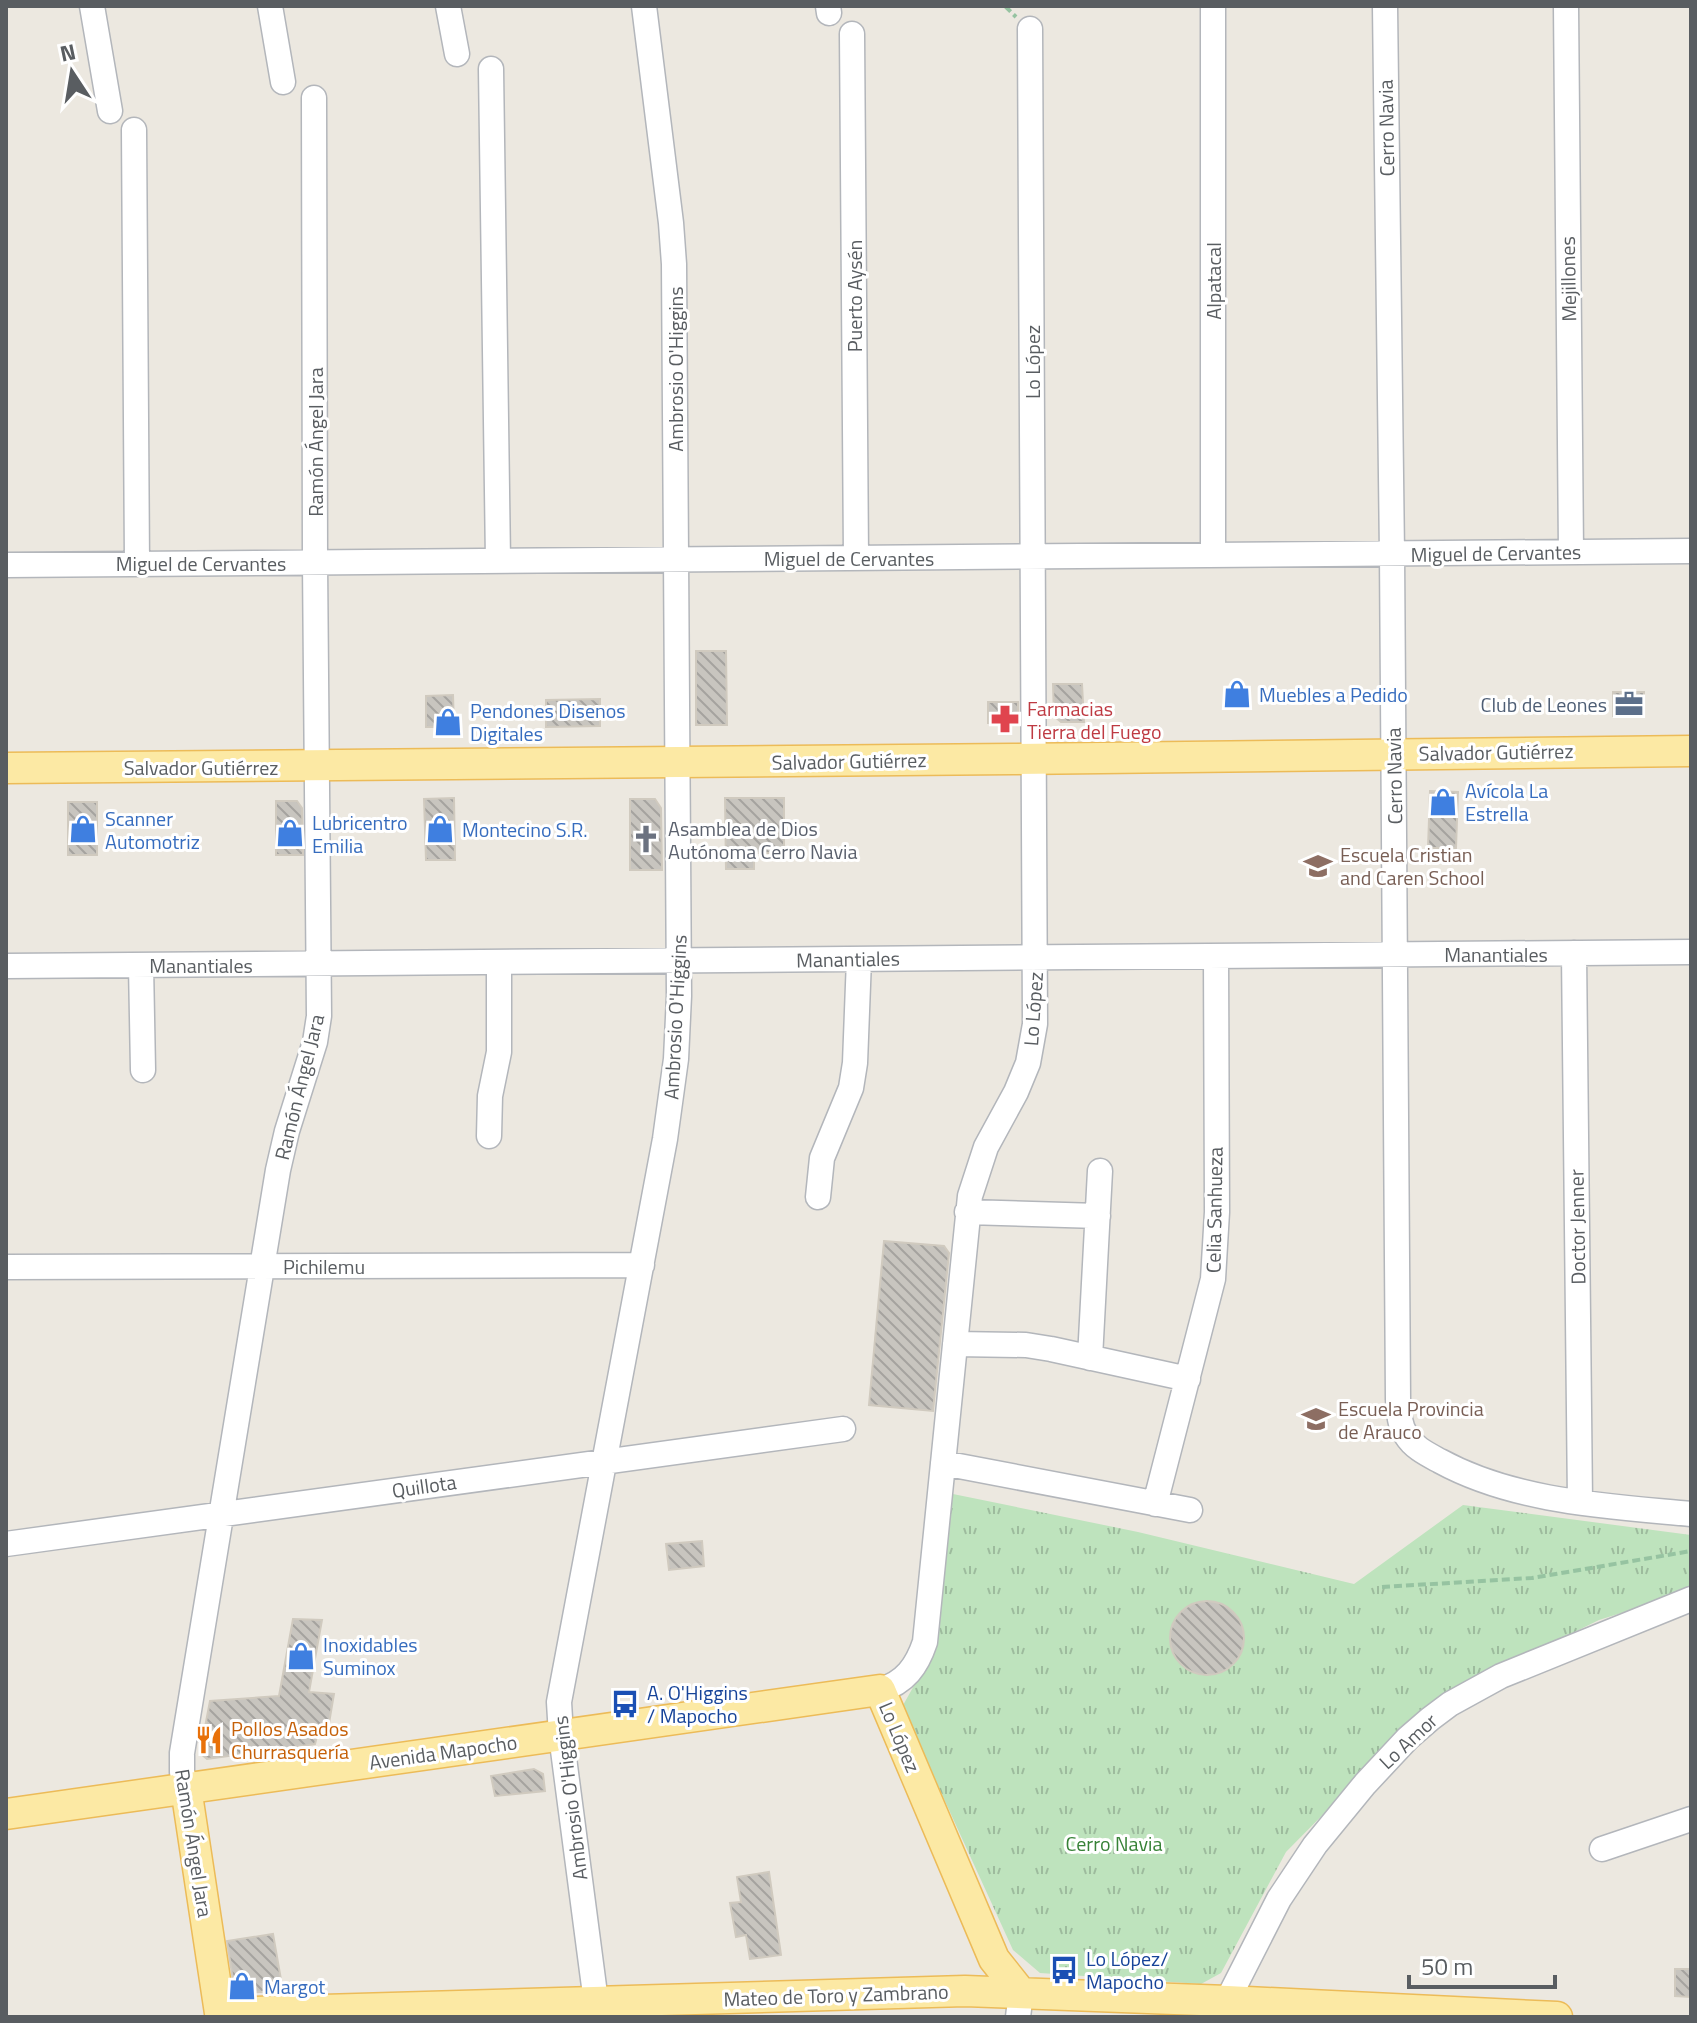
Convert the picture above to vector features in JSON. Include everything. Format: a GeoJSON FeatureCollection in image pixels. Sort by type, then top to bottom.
{"type":"FeatureCollection","features":[{"type":"Feature","properties":{"kind":"main road","name":"Salvador Gutiérrez"},"geometry":{"type":"LineString","coordinates":[[6,768],[1691,751]]}},
{"type":"Feature","properties":{"kind":"main road","name":"Avenida Mapocho"},"geometry":{"type":"LineString","coordinates":[[6,1814],[880,1690]]}},
{"type":"Feature","properties":{"kind":"main road","name":"Lo López"},"geometry":{"type":"LineString","coordinates":[[880,1690],[994,1959],[1020,2005]]}},
{"type":"Feature","properties":{"kind":"main road","name":"Ramón Ángel Jara"},"geometry":{"type":"LineString","coordinates":[[186,1788],[220,2015]]}},
{"type":"Feature","properties":{"kind":"main road"},"geometry":{"type":"LineString","coordinates":[[965,1991],[982,1977],[994,1959]]}},
{"type":"Feature","properties":{"kind":"main road","name":"Mateo de Toro y Zambrano"},"geometry":{"type":"LineString","coordinates":[[220,2015],[597,2009],[965,1991],[1020,2005]]}},
{"type":"Feature","properties":{"kind":"main road"},"geometry":{"type":"LineString","coordinates":[[1020,2005],[1227,2001],[1557,2017]]}},
{"type":"Feature","properties":{"kind":"street"},"geometry":{"type":"LineString","coordinates":[[92,6],[110,111]]}},
{"type":"Feature","properties":{"kind":"street"},"geometry":{"type":"LineString","coordinates":[[270,6],[283,82]]}},
{"type":"Feature","properties":{"kind":"street"},"geometry":{"type":"LineString","coordinates":[[448,6],[457,54]]}},
{"type":"Feature","properties":{"kind":"street","name":"Ambrosio O'Higgins"},"geometry":{"type":"LineString","coordinates":[[597,2009],[561,1735],[561,1689],[665,1139],[676,1059],[680,961],[673,243],[644,6]]}},
{"type":"Feature","properties":{"kind":"street","name":"Alpatacal"},"geometry":{"type":"LineString","coordinates":[[1213,6],[1213,555]]}},
{"type":"Feature","properties":{"kind":"street","name":"Cerro Navia"},"geometry":{"type":"LineString","coordinates":[[1385,6],[1398,1399],[1402,1428],[1417,1447],[1473,1477],[1580,1502],[1691,1514]]}},
{"type":"Feature","properties":{"kind":"street","name":"Mejillones"},"geometry":{"type":"LineString","coordinates":[[1566,6],[1571,552]]}},
{"type":"Feature","properties":{"kind":"street","name":"Lo López"},"geometry":{"type":"LineString","coordinates":[[880,1690],[891,1687],[909,1674],[925,1642],[967,1212],[979,1164],[1028,1063],[1035,1024],[1030,29]]}},
{"type":"Feature","properties":{"kind":"street","name":"Puerto Aysén"},"geometry":{"type":"LineString","coordinates":[[852,34],[856,558]]}},
{"type":"Feature","properties":{"kind":"street"},"geometry":{"type":"LineString","coordinates":[[491,69],[498,561]]}},
{"type":"Feature","properties":{"kind":"street","name":"Ramón Ángel Jara"},"geometry":{"type":"LineString","coordinates":[[186,1788],[182,1753],[278,1170],[317,1031],[320,1001],[314,98]]}},
{"type":"Feature","properties":{"kind":"street"},"geometry":{"type":"LineString","coordinates":[[134,130],[137,564]]}},
{"type":"Feature","properties":{"kind":"street","name":"Miguel de Cervantes"},"geometry":{"type":"LineString","coordinates":[[6,565],[1691,551]]}},
{"type":"Feature","properties":{"kind":"street","name":"Manantiales"},"geometry":{"type":"LineString","coordinates":[[6,966],[1691,952]]}},
{"type":"Feature","properties":{"kind":"street","name":"Doctor Jenner"},"geometry":{"type":"LineString","coordinates":[[1574,953],[1580,1502]]}},
{"type":"Feature","properties":{"kind":"street","name":"Celia Sanhueza"},"geometry":{"type":"LineString","coordinates":[[1155,1504],[1213,1279],[1217,1212],[1216,956]]}},
{"type":"Feature","properties":{"kind":"street"},"geometry":{"type":"LineString","coordinates":[[818,1197],[822,1158],[851,1088],[855,1063],[859,959]]}},
{"type":"Feature","properties":{"kind":"street"},"geometry":{"type":"LineString","coordinates":[[489,1136],[490,1096],[499,1052],[499,962]]}},
{"type":"Feature","properties":{"kind":"street"},"geometry":{"type":"LineString","coordinates":[[141,965],[143,1070]]}},
{"type":"Feature","properties":{"kind":"street"},"geometry":{"type":"LineString","coordinates":[[1090,1358],[1100,1171]]}},
{"type":"Feature","properties":{"kind":"street"},"geometry":{"type":"LineString","coordinates":[[967,1212],[1098,1216]]}},
{"type":"Feature","properties":{"kind":"street","name":"Pichilemu"},"geometry":{"type":"LineString","coordinates":[[6,1267],[642,1265]]}},
{"type":"Feature","properties":{"kind":"street"},"geometry":{"type":"LineString","coordinates":[[955,1344],[1026,1345],[1188,1379]]}},
{"type":"Feature","properties":{"kind":"street","name":"Quillota"},"geometry":{"type":"LineString","coordinates":[[6,1544],[843,1429]]}},
{"type":"Feature","properties":{"kind":"street"},"geometry":{"type":"LineString","coordinates":[[943,1463],[1190,1510]]}},
{"type":"Feature","properties":{"kind":"street","name":"Lo Amor"},"geometry":{"type":"LineString","coordinates":[[1227,2001],[1279,1899],[1315,1845],[1408,1738],[1450,1704],[1501,1676],[1691,1599]]}},
{"type":"Feature","properties":{"kind":"street"},"geometry":{"type":"LineString","coordinates":[[1602,1849],[1691,1819]]}},
{"type":"Feature","properties":{"kind":"path"},"geometry":{"type":"LineString","coordinates":[[1382,1587],[1532,1578],[1691,1551]]}},
{"type":"Feature","properties":{"kind":"green space","name":"Cerro Navia"},"geometry":{"type":"Polygon","coordinates":[[[953,1494],[1138,1532],[1354,1584],[1463,1505],[1691,1535],[1691,1591],[1599,1620],[1436,1700],[1286,1852],[1221,1973],[1201,1984],[1040,1973],[1013,1950],[902,1707],[934,1650],[953,1494]]]}},
{"type":"Feature","properties":{"kind":"building"},"geometry":{"type":"Polygon","coordinates":[[[696,651],[726,651],[727,725],[696,725],[696,651]]]}},
{"type":"Feature","properties":{"kind":"building"},"geometry":{"type":"Polygon","coordinates":[[[1053,684],[1082,684],[1084,722],[1061,722],[1054,716],[1053,684]]]}},
{"type":"Feature","properties":{"kind":"building","name":"Club de Leones"},"geometry":{"type":"Polygon","coordinates":[[[1613,692],[1644,692],[1644,716],[1613,716],[1613,692]]]}},
{"type":"Feature","properties":{"kind":"building"},"geometry":{"type":"Polygon","coordinates":[[[453,695],[454,727],[426,727],[426,696],[453,695]]]}},
{"type":"Feature","properties":{"kind":"building"},"geometry":{"type":"Polygon","coordinates":[[[600,699],[600,726],[546,727],[546,700],[600,699]]]}},
{"type":"Feature","properties":{"kind":"building"},"geometry":{"type":"Polygon","coordinates":[[[988,702],[1018,702],[1018,716],[1009,723],[988,723],[988,702]]]}},
{"type":"Feature","properties":{"kind":"building"},"geometry":{"type":"Polygon","coordinates":[[[1430,791],[1458,792],[1456,848],[1428,848],[1430,791]]]}},
{"type":"Feature","properties":{"kind":"building","name":"Montecino S.R."},"geometry":{"type":"Polygon","coordinates":[[[454,798],[455,860],[426,860],[424,799],[454,798]]]}},
{"type":"Feature","properties":{"kind":"building"},"geometry":{"type":"Polygon","coordinates":[[[725,798],[784,798],[784,853],[754,853],[754,869],[726,869],[725,798]]]}},
{"type":"Feature","properties":{"kind":"building","name":"Asamblea de Dios Autónoma Cerro Navia"},"geometry":{"type":"Polygon","coordinates":[[[630,799],[655,799],[661,808],[662,870],[630,870],[630,799]]]}},
{"type":"Feature","properties":{"kind":"building","name":"Lubricentro Emilia"},"geometry":{"type":"Polygon","coordinates":[[[276,801],[297,801],[302,808],[303,855],[276,855],[276,801]]]}},
{"type":"Feature","properties":{"kind":"building","name":"Scanner Automotriz"},"geometry":{"type":"Polygon","coordinates":[[[68,802],[97,802],[97,855],[68,855],[68,802]]]}},
{"type":"Feature","properties":{"kind":"building"},"geometry":{"type":"Polygon","coordinates":[[[884,1241],[944,1246],[949,1253],[933,1411],[869,1405],[884,1241]]]}},
{"type":"Feature","properties":{"kind":"building"},"geometry":{"type":"Polygon","coordinates":[[[702,1541],[704,1566],[669,1570],[666,1544],[702,1541]]]}},
{"type":"Feature","properties":{"kind":"building"},"geometry":{"type":"Polygon","coordinates":[[[1207,1601],[1228,1607],[1238,1617],[1244,1638],[1238,1659],[1228,1669],[1207,1675],[1186,1669],[1176,1659],[1170,1638],[1176,1617],[1186,1607],[1207,1601]]]}},
{"type":"Feature","properties":{"kind":"building"},"geometry":{"type":"Polygon","coordinates":[[[293,1619],[322,1620],[309,1692],[334,1694],[327,1735],[317,1736],[315,1744],[207,1759],[200,1753],[210,1701],[279,1696],[293,1619]]]}},
{"type":"Feature","properties":{"kind":"building"},"geometry":{"type":"Polygon","coordinates":[[[534,1769],[543,1774],[545,1791],[495,1796],[491,1776],[534,1769]]]}},
{"type":"Feature","properties":{"kind":"building"},"geometry":{"type":"Polygon","coordinates":[[[769,1872],[781,1955],[750,1959],[746,1935],[736,1937],[730,1903],[741,1902],[737,1877],[769,1872]]]}},
{"type":"Feature","properties":{"kind":"building"},"geometry":{"type":"Polygon","coordinates":[[[273,1934],[283,1991],[240,1993],[234,1987],[227,1941],[273,1934]]]}},
{"type":"Feature","properties":{"kind":"building"},"geometry":{"type":"Polygon","coordinates":[[[1675,1969],[1691,1969],[1691,1997],[1675,1996],[1675,1969]]]}},
{"type":"Feature","properties":{"kind":"place","name":"Muebles a Pedido"},"geometry":{"type":"Point","coordinates":[1237,694]}},
{"type":"Feature","properties":{"kind":"place","name":"Club de Leones"},"geometry":{"type":"Point","coordinates":[1629,704]}},
{"type":"Feature","properties":{"kind":"place","name":"Farmacias Tierra del Fuego"},"geometry":{"type":"Point","coordinates":[1005,719]}},
{"type":"Feature","properties":{"kind":"place","name":"Pendones Disenos Digitales"},"geometry":{"type":"Point","coordinates":[448,722]}},
{"type":"Feature","properties":{"kind":"place","name":"Avícola La Estrella"},"geometry":{"type":"Point","coordinates":[1443,802]}},
{"type":"Feature","properties":{"kind":"place","name":"Scanner Automotriz"},"geometry":{"type":"Point","coordinates":[83,829]}},
{"type":"Feature","properties":{"kind":"place","name":"Montecino S.R."},"geometry":{"type":"Point","coordinates":[440,829]}},
{"type":"Feature","properties":{"kind":"place","name":"Lubricentro Emilia"},"geometry":{"type":"Point","coordinates":[290,833]}},
{"type":"Feature","properties":{"kind":"place","name":"Asamblea de Dios Autónoma Cerro Navia"},"geometry":{"type":"Point","coordinates":[646,839]}},
{"type":"Feature","properties":{"kind":"place","name":"Escuela Cristian and Caren School"},"geometry":{"type":"Point","coordinates":[1318,866]}},
{"type":"Feature","properties":{"kind":"place","name":"Escuela Provincia de Arauco"},"geometry":{"type":"Point","coordinates":[1316,1419]}},
{"type":"Feature","properties":{"kind":"place","name":"Inoxidables Suminox"},"geometry":{"type":"Point","coordinates":[301,1656]}},
{"type":"Feature","properties":{"kind":"place","name":"A. O'Higgins / Mapocho"},"geometry":{"type":"Point","coordinates":[625,1704]}},
{"type":"Feature","properties":{"kind":"place","name":"Pollos Asados Churrasquería"},"geometry":{"type":"Point","coordinates":[209,1740]}},
{"type":"Feature","properties":{"kind":"place","name":"Lo López/ Mapocho"},"geometry":{"type":"Point","coordinates":[1064,1970]}},
{"type":"Feature","properties":{"kind":"place","name":"Margot"},"geometry":{"type":"Point","coordinates":[242,1986]}}]}
